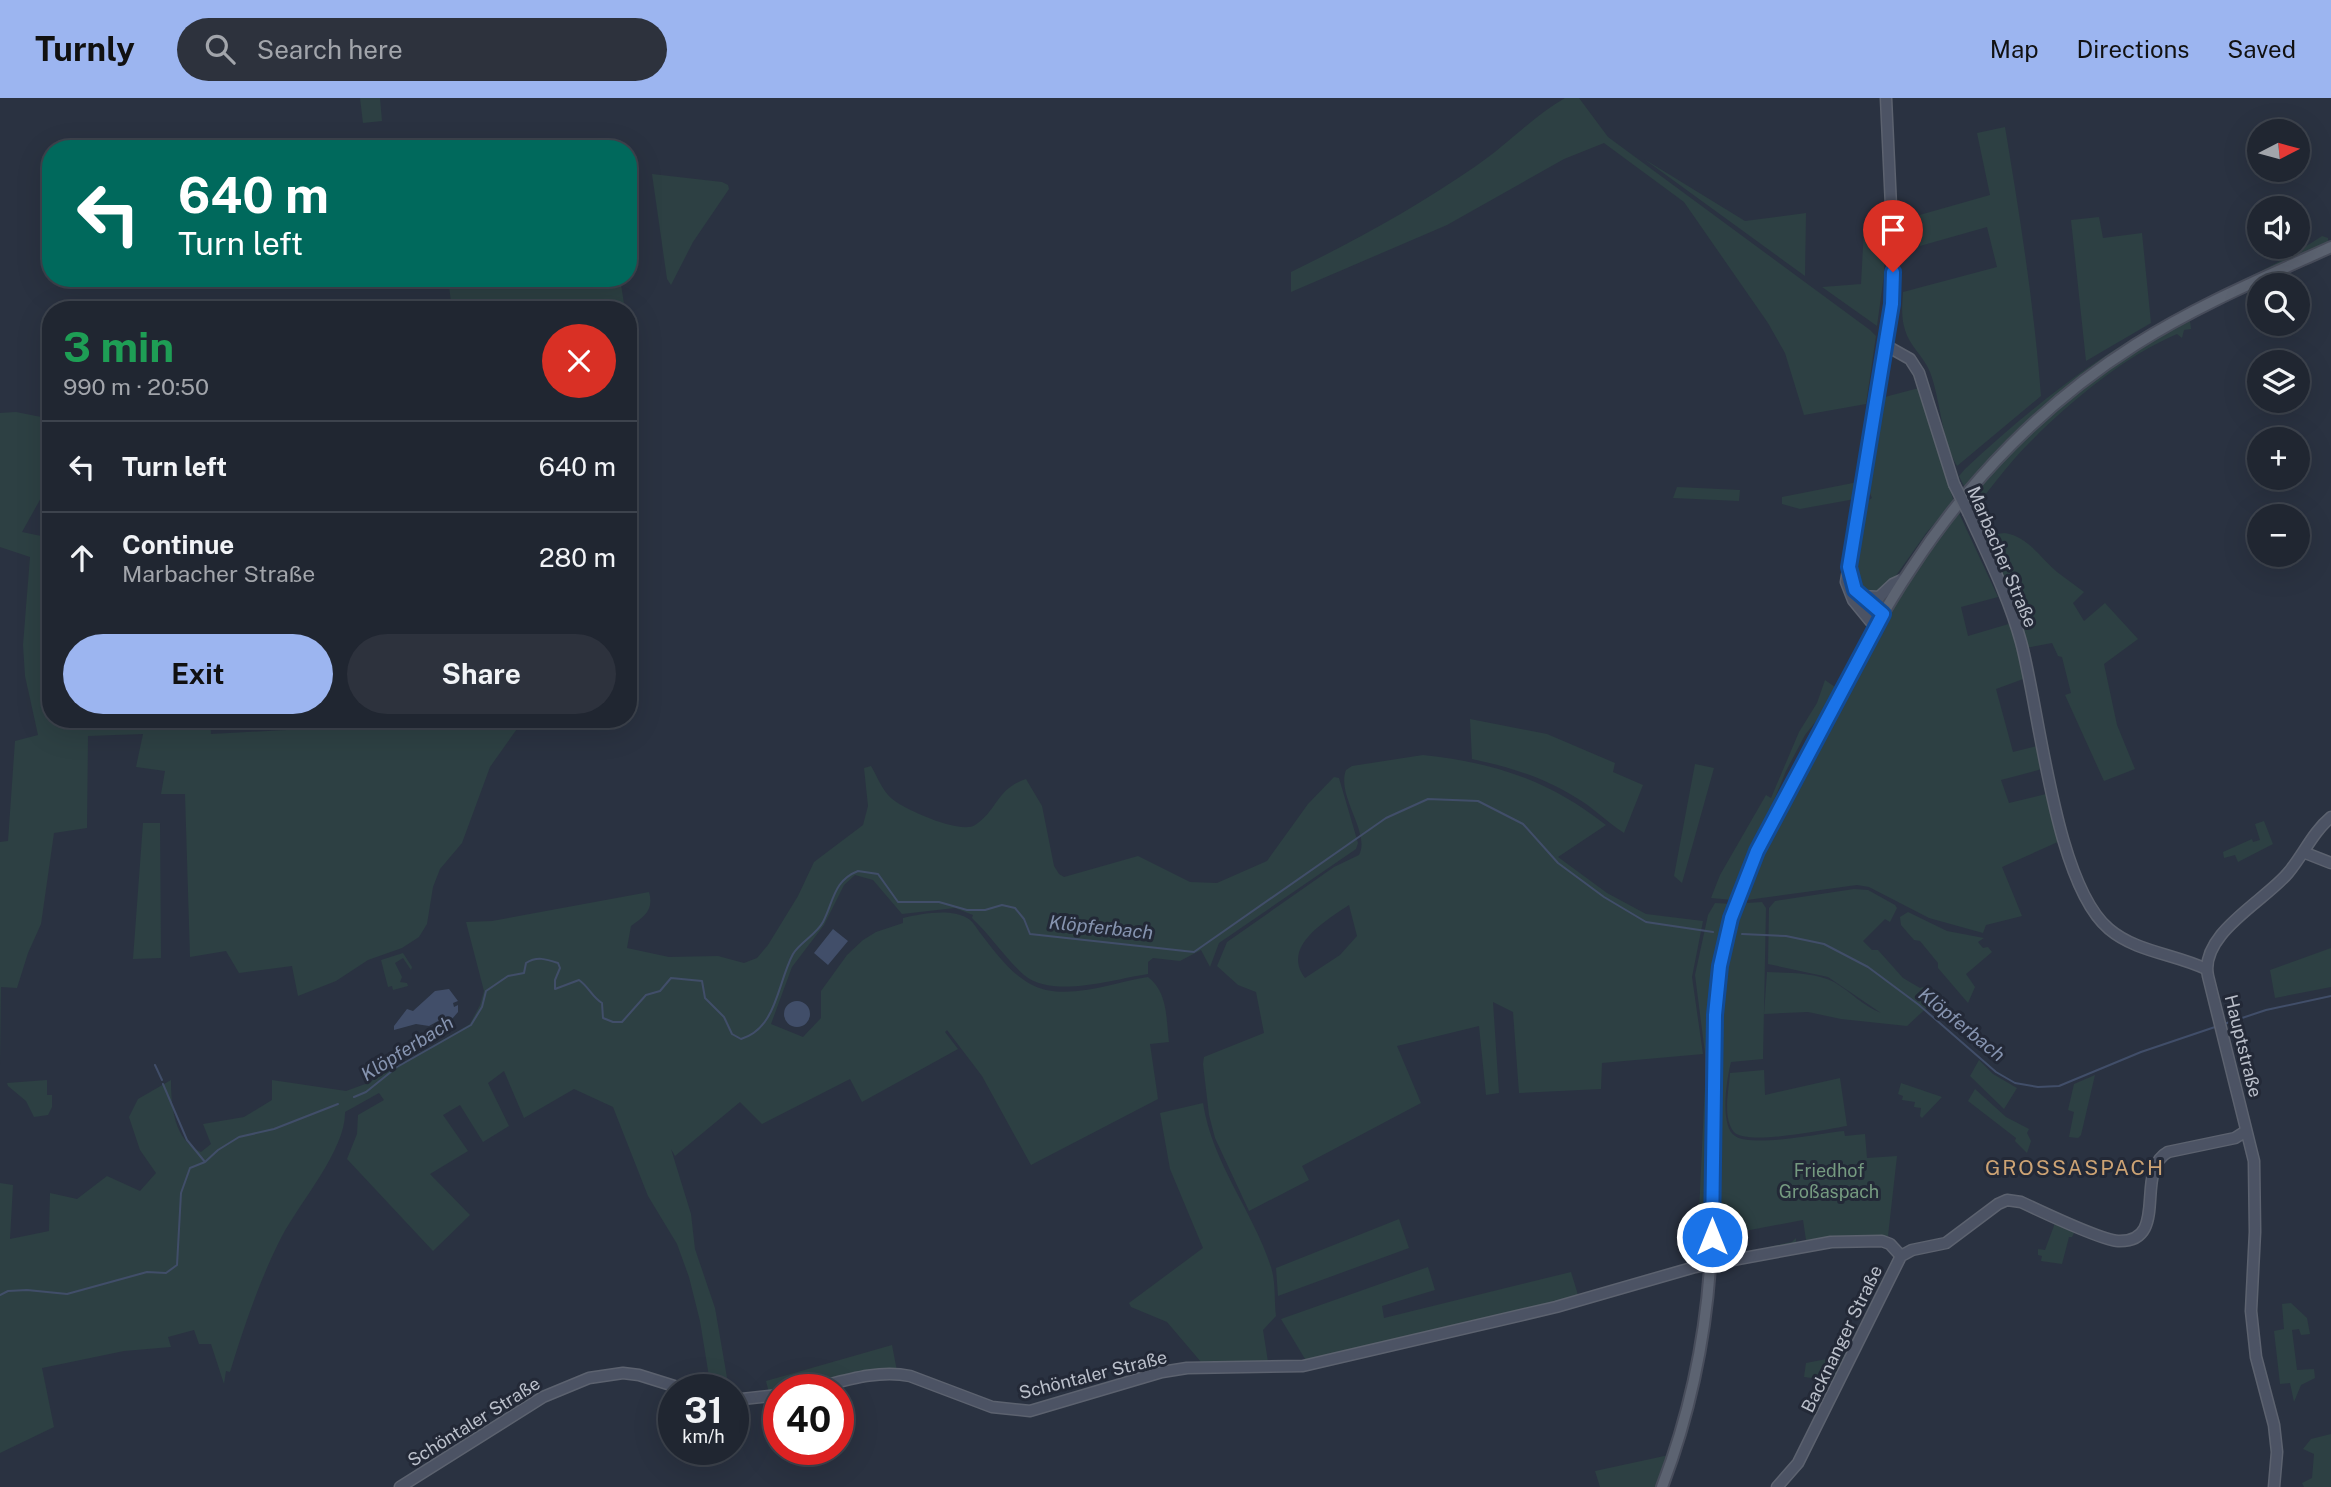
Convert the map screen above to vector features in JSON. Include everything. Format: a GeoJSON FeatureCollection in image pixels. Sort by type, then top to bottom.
{"type":"FeatureCollection","features":[{"type":"Feature","properties":{"kind":"main road"},"geometry":{"type":"LineString","coordinates":[[1662,1487],[1692,1389],[1705,1315],[1712,1232],[1715,1015],[1720,966],[1728,930],[1757,851],[1883,614],[1943,523],[1980,479],[2023,432],[2080,384],[2130,349],[2182,318],[2331,247]]}},
{"type":"Feature","properties":{"kind":"street"},"geometry":{"type":"LineString","coordinates":[[1876,628],[1849,593],[1846,582],[1892,304],[1894,250],[1886,98]]}},
{"type":"Feature","properties":{"kind":"street","name":"Marbacher Straße"},"geometry":{"type":"LineString","coordinates":[[1885,345],[1910,359],[1919,373],[1954,484],[1995,570],[2021,641],[2038,713],[2054,802],[2067,851],[2086,899],[2103,924],[2122,939],[2206,969]]}},
{"type":"Feature","properties":{"kind":"street"},"geometry":{"type":"LineString","coordinates":[[1849,567],[1851,580],[1858,594],[1883,614]]}},
{"type":"Feature","properties":{"kind":"street"},"geometry":{"type":"LineString","coordinates":[[1858,594],[1869,598],[1879,597],[1904,579]]}},
{"type":"Feature","properties":{"kind":"street"},"geometry":{"type":"LineString","coordinates":[[2206,969],[2210,951],[2225,930],[2276,887],[2303,852],[2310,838],[2331,817]]}},
{"type":"Feature","properties":{"kind":"street"},"geometry":{"type":"LineString","coordinates":[[2303,852],[2331,863]]}},
{"type":"Feature","properties":{"kind":"street","name":"Hauptstraße"},"geometry":{"type":"LineString","coordinates":[[2206,969],[2222,1026],[2255,1174],[2252,1330],[2256,1357],[2274,1425],[2277,1452],[2274,1487]]}},
{"type":"Feature","properties":{"kind":"street","name":"Backnanger Straße"},"geometry":{"type":"LineString","coordinates":[[1777,1487],[1798,1463],[1901,1256],[1912,1250],[1946,1243],[2007,1200],[2021,1202],[2113,1240],[2132,1239],[2145,1229],[2150,1210],[2151,1171],[2160,1156],[2235,1138],[2246,1131]]}},
{"type":"Feature","properties":{"kind":"street"},"geometry":{"type":"LineString","coordinates":[[1712,1232],[1719,1253],[1737,1259]]}},
{"type":"Feature","properties":{"kind":"street"},"geometry":{"type":"LineString","coordinates":[[1710,1265],[1855,1241],[1890,1244],[1901,1256]]}},
{"type":"Feature","properties":{"kind":"street","name":"Schöntaler Straße"},"geometry":{"type":"LineString","coordinates":[[854,1380],[880,1374],[910,1376],[992,1408],[1030,1411],[1162,1372],[1207,1366],[1303,1366],[1556,1307],[1671,1273],[1710,1265]]}},
{"type":"Feature","properties":{"kind":"street","name":"Schöntaler Straße"},"geometry":{"type":"LineString","coordinates":[[400,1487],[543,1397],[589,1378],[632,1374],[658,1379]]}},
{"type":"Feature","properties":{"kind":"green space"},"geometry":{"type":"Polygon","coordinates":[[[360,98],[380,98],[382,121],[363,123],[360,98]]]}},
{"type":"Feature","properties":{"kind":"green space"},"geometry":{"type":"Polygon","coordinates":[[[1565,98],[1579,98],[1608,137],[1876,336],[1866,404],[1804,415],[1785,353],[1768,323],[1684,202],[1604,143],[1564,159],[1447,225],[1291,292],[1291,272],[1432,195],[1487,158],[1565,98]]]}},
{"type":"Feature","properties":{"kind":"green space"},"geometry":{"type":"Polygon","coordinates":[[[2005,127],[2030,295],[2041,396],[1957,466],[1944,432],[1930,372],[1905,330],[1902,316],[1903,292],[1997,267],[1987,227],[1920,246],[1916,216],[1990,195],[1977,133],[2005,127]]]}},
{"type":"Feature","properties":{"kind":"green space"},"geometry":{"type":"Polygon","coordinates":[[[1644,159],[1745,221],[1806,213],[1805,276],[1644,159]]]}},
{"type":"Feature","properties":{"kind":"green space"},"geometry":{"type":"Polygon","coordinates":[[[652,174],[722,182],[728,185],[729,189],[693,242],[671,285],[667,279],[652,174]]]}},
{"type":"Feature","properties":{"kind":"green space"},"geometry":{"type":"Polygon","coordinates":[[[2099,217],[2103,238],[2142,233],[2151,323],[2086,361],[2071,220],[2099,217]]]}},
{"type":"Feature","properties":{"kind":"green space"},"geometry":{"type":"Polygon","coordinates":[[[1884,226],[1884,275],[1877,326],[1822,287],[1861,284],[1864,229],[1884,226]]]}},
{"type":"Feature","properties":{"kind":"green space"},"geometry":{"type":"Polygon","coordinates":[[[2322,236],[2328,238],[2328,243],[2310,252],[2310,243],[2322,236]]]}},
{"type":"Feature","properties":{"kind":"green space"},"geometry":{"type":"Polygon","coordinates":[[[2284,259],[2296,259],[2269,273],[2256,273],[2284,259]]]}},
{"type":"Feature","properties":{"kind":"green space"},"geometry":{"type":"Polygon","coordinates":[[[2247,277],[2247,284],[2131,343],[1965,488],[1959,476],[1965,469],[2036,407],[2086,369],[2138,335],[2247,277]]]}},
{"type":"Feature","properties":{"kind":"green space"},"geometry":{"type":"Polygon","coordinates":[[[449,287],[621,287],[624,301],[451,301],[449,287]]]}},
{"type":"Feature","properties":{"kind":"green space"},"geometry":{"type":"Polygon","coordinates":[[[2190,321],[2191,329],[2184,330],[2182,338],[2177,334],[2155,344],[2112,372],[2070,405],[2015,458],[1974,508],[1968,496],[2035,426],[2109,368],[2190,321]]]}},
{"type":"Feature","properties":{"kind":"green space"},"geometry":{"type":"Polygon","coordinates":[[[1919,388],[1954,502],[1927,532],[1885,591],[1864,594],[1852,579],[1852,565],[1862,504],[1872,498],[1866,485],[1881,398],[1919,388]]]}},
{"type":"Feature","properties":{"kind":"green space"},"geometry":{"type":"Polygon","coordinates":[[[16,412],[42,417],[42,496],[22,532],[42,536],[42,728],[211,728],[211,734],[323,728],[518,728],[490,767],[462,843],[440,869],[433,887],[427,924],[419,937],[402,948],[368,960],[336,981],[298,996],[292,966],[239,973],[226,951],[190,957],[185,794],[161,794],[165,771],[136,767],[143,734],[88,736],[87,828],[54,833],[41,924],[17,988],[1,987],[0,1066],[0,842],[8,841],[15,741],[38,735],[25,676],[23,645],[30,557],[0,547],[0,413],[16,412]]]}},
{"type":"Feature","properties":{"kind":"green space"},"geometry":{"type":"Polygon","coordinates":[[[1858,482],[1855,499],[1800,509],[1782,504],[1782,497],[1858,482]]]}},
{"type":"Feature","properties":{"kind":"green space"},"geometry":{"type":"Polygon","coordinates":[[[1677,487],[1740,490],[1739,501],[1673,498],[1677,487]]]}},
{"type":"Feature","properties":{"kind":"green space","name":"Friedhof Großaspach"},"geometry":{"type":"Polygon","coordinates":[[[1958,511],[1998,597],[1961,607],[1968,636],[2012,623],[2026,678],[1996,689],[2013,752],[2037,746],[2042,769],[2001,780],[2009,803],[2046,794],[2060,841],[2002,867],[2022,916],[1986,925],[1983,933],[1929,918],[1869,887],[1857,885],[1747,900],[1747,903],[1762,902],[1766,908],[1763,1059],[1731,1062],[1726,1101],[1730,1131],[1735,1136],[1756,1141],[1844,1131],[1845,1136],[1865,1134],[1867,1158],[1897,1156],[1888,1236],[1806,1240],[1803,1220],[1724,1235],[1721,1244],[1727,1249],[1753,1250],[1727,1254],[1722,1250],[1717,1237],[1719,1010],[1722,980],[1735,920],[1769,834],[1918,566],[1958,511]]]}},
{"type":"Feature","properties":{"kind":"green space"},"geometry":{"type":"Polygon","coordinates":[[[2005,533],[2028,543],[2057,572],[2084,592],[2073,603],[2084,621],[2105,603],[2138,639],[2104,664],[2117,725],[2135,769],[2104,781],[2065,695],[2071,693],[2062,657],[2058,656],[2052,643],[2026,648],[2014,605],[1991,549],[1991,542],[1996,534],[2005,533]]]}},
{"type":"Feature","properties":{"kind":"green space"},"geometry":{"type":"Polygon","coordinates":[[[1825,680],[1835,687],[1786,771],[1733,900],[1711,898],[1720,875],[1766,795],[1771,798],[1799,732],[1817,703],[1825,680]]]}},
{"type":"Feature","properties":{"kind":"green space"},"geometry":{"type":"Polygon","coordinates":[[[1470,719],[1547,734],[1615,763],[1613,772],[1643,785],[1624,833],[1582,801],[1551,784],[1512,769],[1472,759],[1470,719]]]}},
{"type":"Feature","properties":{"kind":"green space"},"geometry":{"type":"Polygon","coordinates":[[[1423,755],[1474,763],[1542,785],[1606,825],[1558,857],[1607,893],[1646,914],[1703,921],[1692,977],[1703,1054],[1602,1063],[1601,1089],[1519,1093],[1513,1012],[1493,1002],[1499,1093],[1486,1095],[1479,1026],[1397,1046],[1421,1103],[1302,1166],[1309,1180],[1249,1211],[1215,1138],[1209,1115],[1203,1064],[1204,1057],[1264,1033],[1256,992],[1238,985],[1217,966],[1227,942],[1334,867],[1359,855],[1361,836],[1344,780],[1346,770],[1352,766],[1423,755]],[[1349,905],[1318,927],[1302,945],[1298,956],[1299,967],[1305,978],[1340,955],[1357,936],[1349,905]]]}},
{"type":"Feature","properties":{"kind":"green space"},"geometry":{"type":"Polygon","coordinates":[[[1695,764],[1714,768],[1682,883],[1674,876],[1695,764]]]}},
{"type":"Feature","properties":{"kind":"green space"},"geometry":{"type":"Polygon","coordinates":[[[871,766],[885,791],[897,803],[919,814],[958,827],[975,825],[1009,788],[1026,779],[1042,806],[1054,866],[1064,877],[1138,856],[1190,882],[1217,883],[1267,861],[1308,804],[1334,777],[1339,778],[1358,843],[1356,849],[1219,943],[1210,967],[1201,950],[1180,961],[1153,958],[1148,962],[1148,974],[1067,987],[1036,982],[1024,975],[972,918],[973,915],[955,908],[902,914],[873,880],[855,875],[844,885],[824,925],[792,967],[771,1024],[803,1037],[821,1018],[821,991],[847,955],[863,940],[876,932],[903,923],[903,918],[952,913],[971,921],[1009,968],[1036,987],[1072,992],[1148,977],[1155,983],[1163,998],[1169,1042],[1150,1044],[1158,1099],[1031,1165],[982,1076],[947,1030],[945,1032],[958,1049],[862,1102],[850,1079],[762,1124],[740,1102],[675,1156],[671,1149],[691,1214],[695,1249],[715,1308],[726,1374],[709,1374],[689,1277],[677,1244],[648,1196],[613,1107],[574,1089],[524,1118],[504,1071],[488,1083],[509,1126],[483,1142],[460,1105],[443,1115],[468,1151],[430,1174],[470,1215],[433,1251],[347,1159],[357,1134],[358,1115],[384,1100],[379,1093],[345,1112],[343,1127],[330,1159],[290,1222],[267,1269],[230,1372],[226,1371],[224,1384],[211,1344],[199,1344],[194,1330],[168,1337],[171,1347],[124,1351],[42,1368],[54,1427],[0,1453],[0,1183],[13,1185],[10,1239],[49,1231],[50,1193],[77,1199],[107,1176],[140,1191],[156,1173],[140,1150],[129,1117],[138,1099],[171,1080],[176,1122],[185,1139],[201,1152],[211,1144],[203,1124],[244,1117],[272,1100],[272,1080],[346,1091],[368,1083],[470,1024],[484,991],[466,922],[492,921],[649,892],[649,908],[644,916],[631,926],[627,948],[669,957],[718,956],[744,963],[757,958],[798,896],[814,862],[863,825],[868,806],[864,768],[871,766]]]}},
{"type":"Feature","properties":{"kind":"green space"},"geometry":{"type":"Polygon","coordinates":[[[2264,821],[2273,844],[2238,862],[2235,855],[2224,858],[2223,852],[2252,839],[2253,842],[2260,840],[2255,824],[2264,821]]]}},
{"type":"Feature","properties":{"kind":"green space"},"geometry":{"type":"Polygon","coordinates":[[[143,823],[160,823],[161,958],[133,959],[143,823]]]}},
{"type":"Feature","properties":{"kind":"green space"},"geometry":{"type":"Polygon","coordinates":[[[1854,889],[1868,890],[1895,905],[1897,908],[1890,922],[1885,919],[1863,941],[1872,950],[1878,950],[1903,978],[1920,988],[1923,987],[1934,1001],[1907,1026],[1841,1019],[1808,1012],[1764,1014],[1767,972],[1827,979],[1881,1013],[1828,977],[1768,964],[1769,908],[1775,901],[1854,889]]]}},
{"type":"Feature","properties":{"kind":"green space"},"geometry":{"type":"Polygon","coordinates":[[[1715,903],[1732,904],[1719,950],[1706,1251],[1697,1255],[1706,1061],[1695,975],[1708,915],[1715,903]]]}},
{"type":"Feature","properties":{"kind":"green space"},"geometry":{"type":"Polygon","coordinates":[[[1908,912],[1947,931],[1984,938],[1978,942],[1992,952],[1966,974],[1975,987],[1968,1003],[1938,968],[1938,963],[1920,941],[1914,940],[1901,925],[1900,917],[1908,912]]]}},
{"type":"Feature","properties":{"kind":"green space"},"geometry":{"type":"Polygon","coordinates":[[[2331,948],[2331,987],[2275,998],[2270,970],[2331,948]]]}},
{"type":"Feature","properties":{"kind":"green space"},"geometry":{"type":"Polygon","coordinates":[[[403,953],[412,967],[411,970],[403,958],[395,963],[402,977],[400,982],[407,983],[408,986],[393,990],[392,986],[388,987],[381,960],[403,953]]]}},
{"type":"Feature","properties":{"kind":"green space"},"geometry":{"type":"Polygon","coordinates":[[[1979,1060],[1993,1074],[2017,1088],[2004,1109],[1970,1076],[1979,1060]]]}},
{"type":"Feature","properties":{"kind":"green space"},"geometry":{"type":"Polygon","coordinates":[[[1764,1070],[1765,1095],[1840,1078],[1847,1126],[1770,1137],[1742,1136],[1734,1132],[1727,1112],[1730,1073],[1764,1070]]]}},
{"type":"Feature","properties":{"kind":"green space"},"geometry":{"type":"Polygon","coordinates":[[[2095,1075],[2081,1135],[2078,1138],[2069,1137],[2074,1112],[2068,1110],[2074,1084],[2095,1075]]]}},
{"type":"Feature","properties":{"kind":"green space"},"geometry":{"type":"Polygon","coordinates":[[[47,1080],[47,1095],[52,1095],[52,1107],[48,1115],[34,1117],[26,1101],[7,1083],[47,1080]]]}},
{"type":"Feature","properties":{"kind":"green space"},"geometry":{"type":"Polygon","coordinates":[[[1901,1083],[1942,1097],[1922,1118],[1921,1108],[1914,1107],[1915,1102],[1902,1100],[1903,1096],[1898,1094],[1901,1083]]]}},
{"type":"Feature","properties":{"kind":"green space"},"geometry":{"type":"Polygon","coordinates":[[[1975,1089],[2006,1117],[2029,1129],[2027,1133],[2031,1141],[2027,1153],[2015,1141],[2016,1138],[1968,1101],[1975,1089]]]}},
{"type":"Feature","properties":{"kind":"green space"},"geometry":{"type":"Polygon","coordinates":[[[1203,1103],[1215,1146],[1254,1226],[1273,1273],[1276,1316],[1263,1330],[1268,1362],[1266,1364],[1201,1362],[1167,1322],[1131,1307],[1129,1303],[1203,1248],[1170,1169],[1160,1113],[1203,1103]]]}},
{"type":"Feature","properties":{"kind":"green space"},"geometry":{"type":"Polygon","coordinates":[[[1399,1219],[1409,1248],[1278,1296],[1276,1268],[1399,1219]]]}},
{"type":"Feature","properties":{"kind":"green space"},"geometry":{"type":"Polygon","coordinates":[[[2055,1223],[2075,1231],[2072,1237],[2069,1237],[2062,1264],[2041,1261],[2042,1256],[2038,1255],[2038,1249],[2045,1250],[2055,1223]]]}},
{"type":"Feature","properties":{"kind":"green space"},"geometry":{"type":"Polygon","coordinates":[[[1796,1238],[1796,1244],[1754,1250],[1792,1242],[1796,1238]]]}},
{"type":"Feature","properties":{"kind":"green space"},"geometry":{"type":"Polygon","coordinates":[[[1428,1267],[1435,1290],[1382,1306],[1384,1318],[1571,1272],[1579,1298],[1312,1362],[1305,1359],[1281,1319],[1428,1267]]]}},
{"type":"Feature","properties":{"kind":"green space"},"geometry":{"type":"Polygon","coordinates":[[[2291,1303],[2307,1318],[2310,1334],[2301,1335],[2299,1329],[2292,1330],[2297,1370],[2314,1369],[2315,1378],[2301,1385],[2294,1402],[2290,1383],[2280,1384],[2274,1331],[2284,1329],[2282,1304],[2291,1303]]]}},
{"type":"Feature","properties":{"kind":"green space"},"geometry":{"type":"Polygon","coordinates":[[[892,1345],[897,1371],[877,1371],[854,1376],[790,1374],[892,1345]]]}},
{"type":"Feature","properties":{"kind":"green space"},"geometry":{"type":"Polygon","coordinates":[[[1847,1355],[1835,1381],[1804,1377],[1806,1363],[1847,1355]]]}},
{"type":"Feature","properties":{"kind":"green space"},"geometry":{"type":"Polygon","coordinates":[[[2331,1434],[2331,1487],[2304,1487],[2302,1483],[2312,1478],[2314,1454],[2303,1449],[2311,1439],[2331,1434]]]}},
{"type":"Feature","properties":{"kind":"green space"},"geometry":{"type":"Polygon","coordinates":[[[1669,1455],[1657,1487],[1600,1487],[1595,1471],[1669,1455]]]}},
{"type":"Feature","properties":{"kind":"water"},"geometry":{"type":"Polygon","coordinates":[[[833,929],[848,941],[828,965],[814,953],[833,929]]]}},
{"type":"Feature","properties":{"kind":"water"},"geometry":{"type":"Polygon","coordinates":[[[449,989],[458,1001],[453,1003],[454,1007],[458,1005],[458,1012],[452,1019],[438,1021],[429,1026],[416,1024],[394,1030],[394,1026],[407,1009],[413,1011],[435,991],[449,989]]]}},
{"type":"Feature","properties":{"kind":"water"},"geometry":{"type":"Polygon","coordinates":[[[797,1001],[806,1005],[810,1014],[806,1023],[797,1027],[788,1023],[784,1014],[788,1005],[797,1001]]]}},
{"type":"Feature","properties":{"kind":"waterway","name":"Klöpferbach"},"geometry":{"type":"LineString","coordinates":[[354,1097],[366,1092],[397,1067],[471,1025],[482,1007],[486,991],[508,976],[524,973],[526,963],[538,959],[558,963],[560,968],[555,989],[579,980],[602,1003],[603,1018],[613,1022],[622,1022],[646,995],[660,991],[671,978],[702,981],[705,998],[724,1017],[732,1034],[741,1039],[753,1033],[769,1015],[793,954],[820,927],[839,886],[858,871],[878,874],[898,902],[939,902],[967,910],[985,910],[1002,905],[1015,908],[1024,919],[1030,934],[1194,952],[1386,818],[1428,799],[1478,801],[1523,824],[1558,863],[1604,897],[1646,922],[1713,932]]}},
{"type":"Feature","properties":{"kind":"waterway","name":"Klöpferbach"},"geometry":{"type":"LineString","coordinates":[[1742,934],[1786,936],[1824,944],[1868,967],[1919,1005],[1996,1072],[2015,1083],[2038,1087],[2059,1086],[2141,1052],[2215,1027]]}},
{"type":"Feature","properties":{"kind":"waterway","name":"Klöpferbach"},"geometry":{"type":"LineString","coordinates":[[2224,1024],[2266,1010],[2331,996]]}},
{"type":"Feature","properties":{"kind":"waterway"},"geometry":{"type":"LineString","coordinates":[[155,1065],[162,1080]]}},
{"type":"Feature","properties":{"kind":"waterway"},"geometry":{"type":"LineString","coordinates":[[163,1084],[187,1140],[205,1162]]}},
{"type":"Feature","properties":{"kind":"waterway","name":"Klöpferbach"},"geometry":{"type":"LineString","coordinates":[[0,1295],[8,1291],[27,1290],[67,1294],[147,1272],[166,1273],[177,1265],[181,1193],[190,1168],[205,1162],[239,1137],[274,1129],[338,1104]]}},
{"type":"Feature","properties":{"kind":"district","name":"GROSSASPACH"},"geometry":{"type":"Point","coordinates":[2075,1168]}},
{"type":"Feature","properties":{"kind":"route"},"geometry":{"type":"LineString","coordinates":[[1712,1237],[1716,991],[1731,918],[1757,851],[1883,614],[1855,590],[1849,567],[1892,304],[1893,272]]}}]}
